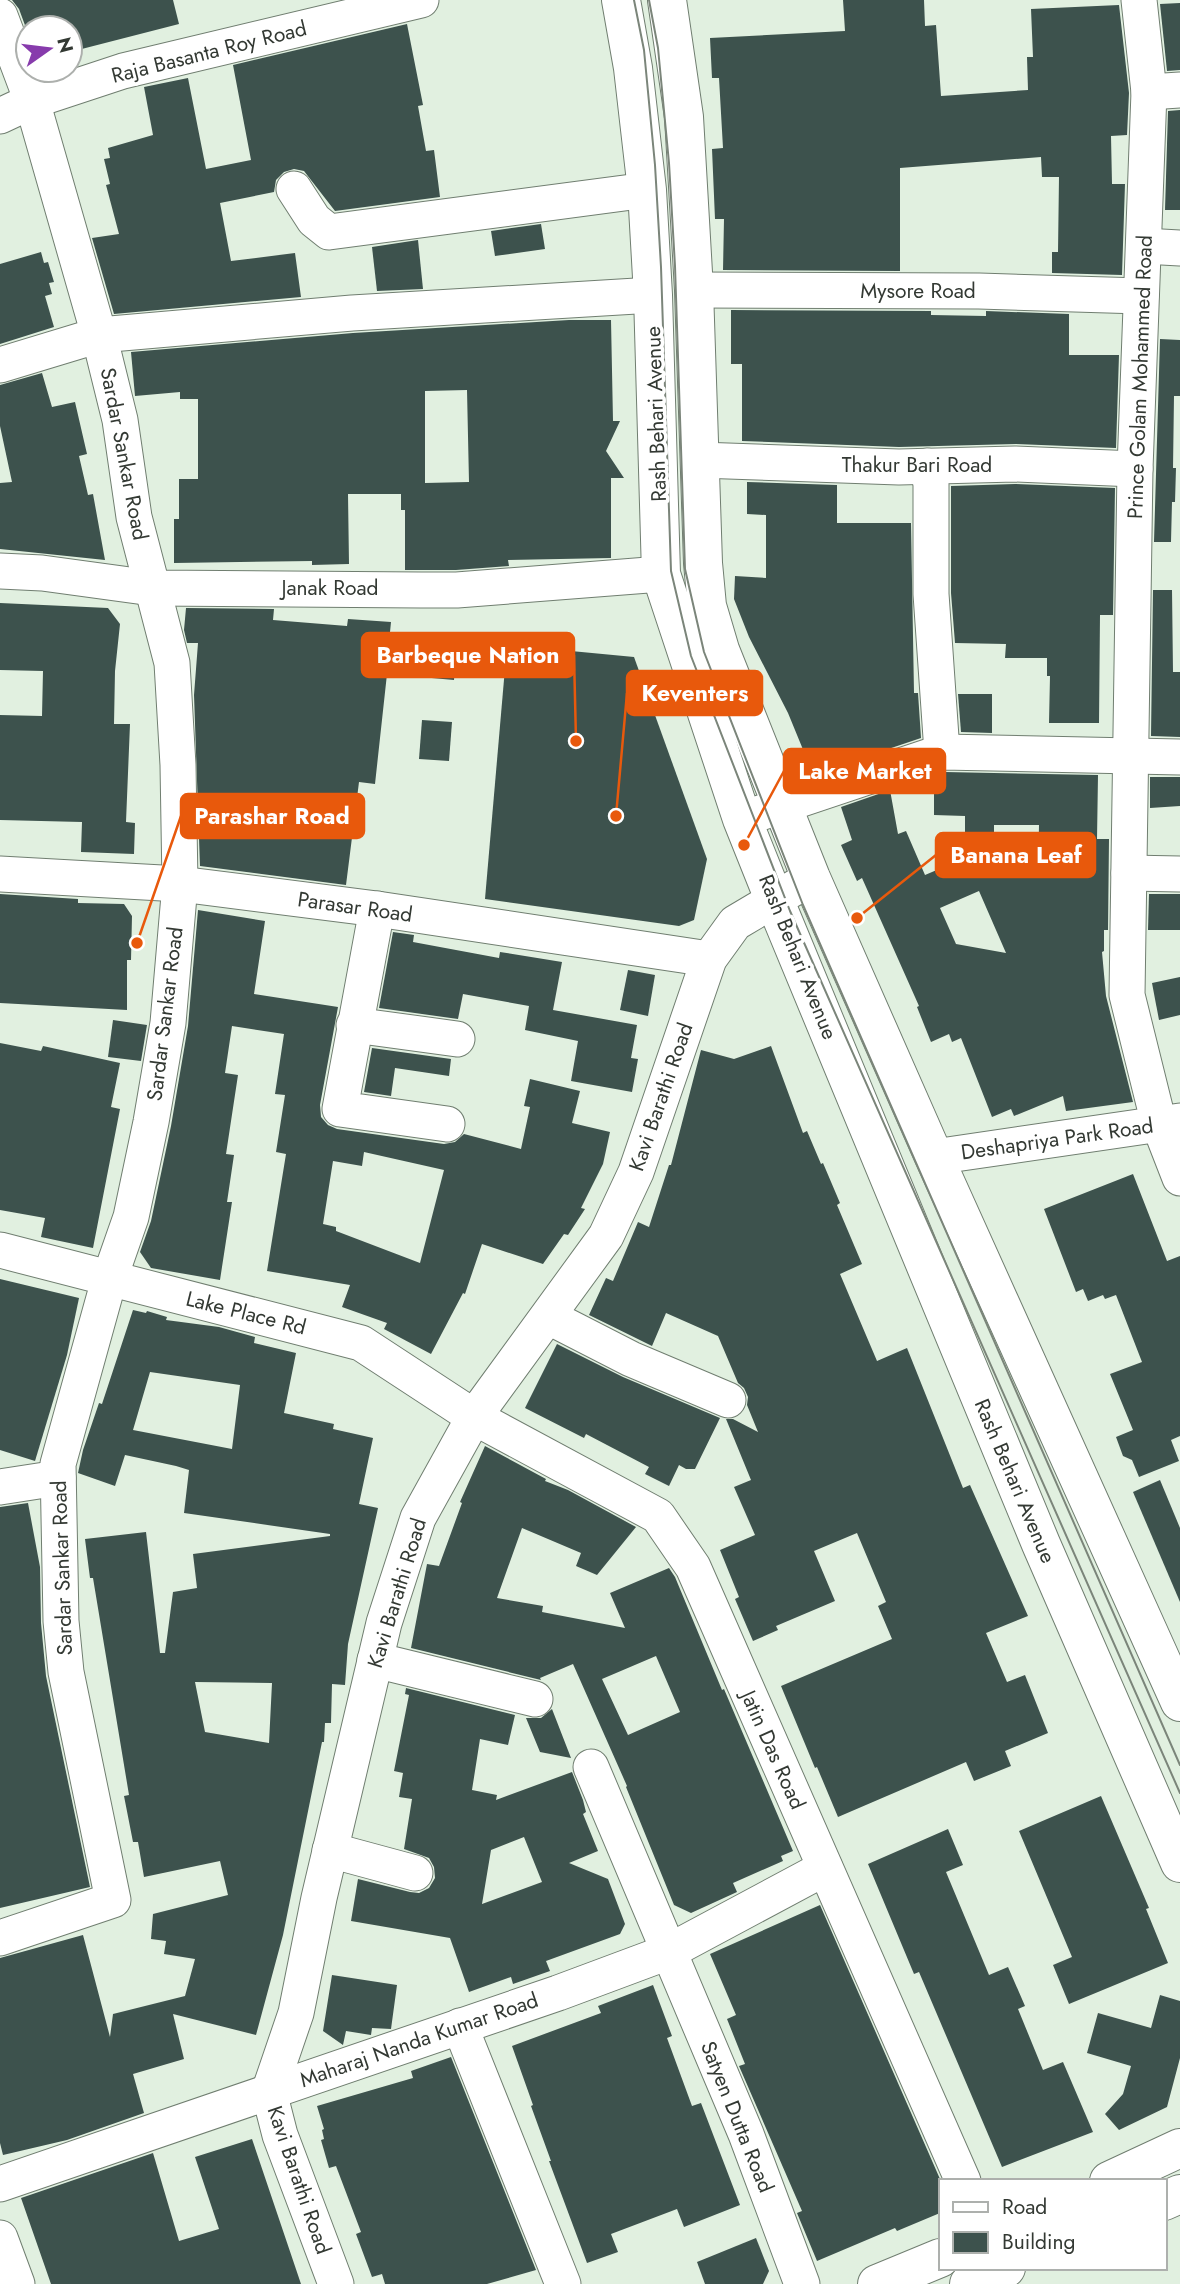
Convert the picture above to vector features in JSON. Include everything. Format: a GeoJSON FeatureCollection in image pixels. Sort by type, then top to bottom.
{"type":"FeatureCollection","features":[{"type":"Feature","properties":{"kind":"main road","name":"Rash Behari Avenue"},"geometry":{"type":"LineString","coordinates":[[621,0],[633,68],[647,190],[653,295],[661,574],[743,819],[774,899],[1041,1544],[1180,1863]]}},
{"type":"Feature","properties":{"kind":"main road","name":"Rash Behari Avenue"},"geometry":{"type":"LineString","coordinates":[[667,0],[684,117],[707,606],[720,650],[811,878],[1180,1702]]}},
{"type":"Feature","properties":{"kind":"main road"},"geometry":{"type":"LineString","coordinates":[[1041,1544],[1096,1518]]}},
{"type":"Feature","properties":{"kind":"main road"},"geometry":{"type":"LineString","coordinates":[[1113,2179],[1180,2147]]}},
{"type":"Feature","properties":{"kind":"main road"},"geometry":{"type":"LineString","coordinates":[[877,2284],[939,2258]]}},
{"type":"Feature","properties":{"kind":"street","name":"Raja Basanta Roy Road"},"geometry":{"type":"LineString","coordinates":[[0,116],[32,101],[123,71],[421,0]]}},
{"type":"Feature","properties":{"kind":"street","name":"Prince Golam Mohammed Road"},"geometry":{"type":"LineString","coordinates":[[1129,873],[1135,469],[1141,296],[1144,246],[1165,91],[1139,0]]}},
{"type":"Feature","properties":{"kind":"street","name":"Sardar Sankar Road"},"geometry":{"type":"LineString","coordinates":[[0,16],[32,101],[99,335],[120,420],[134,517],[172,663],[178,765],[180,884],[168,1023],[151,1122],[131,1217],[109,1280],[58,1464],[61,1621],[66,1672],[113,1900],[0,1938]]}},
{"type":"Feature","properties":{"kind":"street"},"geometry":{"type":"LineString","coordinates":[[294,189],[314,220],[329,232],[647,190]]}},
{"type":"Feature","properties":{"kind":"street"},"geometry":{"type":"LineString","coordinates":[[1144,246],[1180,248]]}},
{"type":"Feature","properties":{"kind":"street","name":"Mysore Road"},"geometry":{"type":"LineString","coordinates":[[694,290],[979,291],[1141,296]]}},
{"type":"Feature","properties":{"kind":"street"},"geometry":{"type":"LineString","coordinates":[[0,365],[99,335],[352,313],[653,295]]}},
{"type":"Feature","properties":{"kind":"street","name":"Thakur Bari Road"},"geometry":{"type":"LineString","coordinates":[[699,460],[927,466],[1016,464],[1135,469]]}},
{"type":"Feature","properties":{"kind":"street"},"geometry":{"type":"LineString","coordinates":[[927,466],[931,484],[931,594],[942,752]]}},
{"type":"Feature","properties":{"kind":"street","name":"Janak Road"},"geometry":{"type":"LineString","coordinates":[[0,571],[42,573],[152,588],[457,590],[661,574]]}},
{"type":"Feature","properties":{"kind":"street"},"geometry":{"type":"LineString","coordinates":[[743,819],[942,752],[1180,757]]}},
{"type":"Feature","properties":{"kind":"street"},"geometry":{"type":"LineString","coordinates":[[1180,874],[1129,873],[1127,995],[1170,1123],[1180,1178]]}},
{"type":"Feature","properties":{"kind":"street","name":"Parasar Road"},"geometry":{"type":"LineString","coordinates":[[0,874],[180,884],[377,909],[709,959]]}},
{"type":"Feature","properties":{"kind":"street","name":"Kavi Barathi Road"},"geometry":{"type":"LineString","coordinates":[[336,2284],[280,2136],[269,2092],[296,2012],[330,1850],[384,1623],[418,1518],[474,1417],[606,1237],[636,1172],[709,959],[735,923],[811,878]]}},
{"type":"Feature","properties":{"kind":"street"},"geometry":{"type":"LineString","coordinates":[[377,909],[340,1109],[447,1124]]}},
{"type":"Feature","properties":{"kind":"street"},"geometry":{"type":"LineString","coordinates":[[354,1025],[457,1040]]}},
{"type":"Feature","properties":{"kind":"street","name":"Deshapriya Park Road"},"geometry":{"type":"LineString","coordinates":[[934,1157],[1170,1123]]}},
{"type":"Feature","properties":{"kind":"street","name":"Lake Place Rd"},"geometry":{"type":"LineString","coordinates":[[0,1250],[361,1343],[474,1417]]}},
{"type":"Feature","properties":{"kind":"street"},"geometry":{"type":"LineString","coordinates":[[549,1317],[631,1359],[728,1401]]}},
{"type":"Feature","properties":{"kind":"street","name":"Jatin Das Road"},"geometry":{"type":"LineString","coordinates":[[474,1417],[658,1516],[693,1567],[962,2179]]}},
{"type":"Feature","properties":{"kind":"street"},"geometry":{"type":"LineString","coordinates":[[0,1487],[58,1478]]}},
{"type":"Feature","properties":{"kind":"street"},"geometry":{"type":"LineString","coordinates":[[375,1660],[535,1699]]}},
{"type":"Feature","properties":{"kind":"street","name":"Satyen Dutta Road"},"geometry":{"type":"LineString","coordinates":[[591,1767],[746,2134],[802,2284]]}},
{"type":"Feature","properties":{"kind":"street"},"geometry":{"type":"LineString","coordinates":[[330,1850],[415,1873]]}},
{"type":"Feature","properties":{"kind":"street","name":"Maharaj Nanda Kumar Road"},"geometry":{"type":"LineString","coordinates":[[0,2184],[558,1993],[668,1952],[825,1868]]}},
{"type":"Feature","properties":{"kind":"street"},"geometry":{"type":"LineString","coordinates":[[460,2026],[563,2284]]}},
{"type":"Feature","properties":{"kind":"street"},"geometry":{"type":"LineString","coordinates":[[0,2238],[17,2284]]}},
{"type":"Feature","properties":{"kind":"building"},"geometry":{"type":"Polygon","coordinates":[[[12,0],[173,0],[179,24],[84,48],[84,14],[21,14],[12,0]]]}},
{"type":"Feature","properties":{"kind":"building"},"geometry":{"type":"Polygon","coordinates":[[[843,0],[924,0],[925,26],[936,25],[941,96],[1028,90],[1027,57],[1033,57],[1031,9],[1119,5],[1129,93],[1127,135],[1111,136],[1112,184],[1125,184],[1122,275],[1052,273],[1052,252],[1058,252],[1059,177],[1042,177],[1041,157],[900,168],[900,271],[723,270],[724,219],[715,219],[712,149],[723,148],[719,78],[712,78],[710,38],[845,31],[843,0]]]}},
{"type":"Feature","properties":{"kind":"building"},"geometry":{"type":"Polygon","coordinates":[[[1180,3],[1180,70],[1167,71],[1160,4],[1180,3]]]}},
{"type":"Feature","properties":{"kind":"building"},"geometry":{"type":"Polygon","coordinates":[[[407,24],[423,105],[418,106],[426,151],[434,150],[440,197],[335,211],[304,171],[294,169],[284,172],[276,180],[274,192],[220,203],[231,261],[295,253],[301,297],[114,314],[92,238],[119,234],[106,185],[110,184],[104,159],[110,158],[108,148],[153,135],[144,87],[188,78],[206,169],[251,160],[233,65],[407,24]]]}},
{"type":"Feature","properties":{"kind":"building"},"geometry":{"type":"Polygon","coordinates":[[[1180,110],[1180,210],[1165,210],[1168,111],[1180,110]]]}},
{"type":"Feature","properties":{"kind":"building"},"geometry":{"type":"Polygon","coordinates":[[[541,224],[545,249],[495,256],[491,231],[541,224]]]}},
{"type":"Feature","properties":{"kind":"building"},"geometry":{"type":"Polygon","coordinates":[[[418,240],[423,289],[377,291],[372,247],[418,240]]]}},
{"type":"Feature","properties":{"kind":"building"},"geometry":{"type":"Polygon","coordinates":[[[41,252],[44,263],[48,262],[54,282],[49,283],[52,294],[45,296],[54,327],[0,344],[0,264],[41,252]]]}},
{"type":"Feature","properties":{"kind":"building"},"geometry":{"type":"Polygon","coordinates":[[[731,310],[931,311],[931,315],[986,316],[986,311],[1069,314],[1069,355],[1119,355],[1116,448],[1016,444],[899,447],[742,441],[742,364],[731,364],[731,310]]]}},
{"type":"Feature","properties":{"kind":"building"},"geometry":{"type":"Polygon","coordinates":[[[569,320],[611,320],[613,421],[620,421],[606,451],[624,478],[611,478],[611,558],[508,560],[509,566],[405,570],[405,510],[401,510],[401,494],[348,494],[349,564],[312,565],[312,561],[174,563],[174,519],[179,519],[179,479],[198,479],[198,399],[180,399],[180,392],[135,396],[131,352],[353,333],[569,320]],[[467,390],[425,391],[425,483],[469,482],[467,390]]]}},
{"type":"Feature","properties":{"kind":"building"},"geometry":{"type":"Polygon","coordinates":[[[1160,339],[1180,340],[1180,396],[1174,396],[1173,468],[1176,468],[1171,542],[1154,542],[1160,339]]]}},
{"type":"Feature","properties":{"kind":"building"},"geometry":{"type":"Polygon","coordinates":[[[42,373],[52,407],[75,402],[87,454],[79,456],[88,495],[93,494],[105,560],[0,549],[0,483],[12,482],[0,426],[0,385],[42,373]]]}},
{"type":"Feature","properties":{"kind":"building"},"geometry":{"type":"Polygon","coordinates":[[[747,482],[837,485],[837,523],[911,523],[914,693],[918,693],[921,738],[817,773],[811,769],[788,713],[749,637],[734,599],[735,576],[766,578],[766,515],[747,514],[747,482]]]}},
{"type":"Feature","properties":{"kind":"building"},"geometry":{"type":"Polygon","coordinates":[[[1015,484],[1115,488],[1113,615],[1100,615],[1099,723],[1049,723],[1050,676],[1047,676],[1047,658],[1005,658],[1006,644],[955,643],[951,593],[951,486],[1015,484]]]}},
{"type":"Feature","properties":{"kind":"building"},"geometry":{"type":"Polygon","coordinates":[[[1153,590],[1172,590],[1173,672],[1180,672],[1180,737],[1151,736],[1153,590]]]}},
{"type":"Feature","properties":{"kind":"building"},"geometry":{"type":"Polygon","coordinates":[[[0,603],[108,608],[120,624],[115,671],[114,724],[130,724],[126,822],[135,823],[134,854],[81,852],[82,822],[0,820],[0,715],[42,716],[43,671],[0,670],[0,603]]]}},
{"type":"Feature","properties":{"kind":"building"},"geometry":{"type":"Polygon","coordinates":[[[186,608],[274,609],[273,620],[347,626],[348,619],[391,622],[390,632],[457,637],[454,680],[387,674],[375,784],[359,782],[346,885],[200,866],[194,695],[198,643],[187,643],[184,630],[186,608]]]}},
{"type":"Feature","properties":{"kind":"building"},"geometry":{"type":"Polygon","coordinates":[[[507,645],[634,657],[707,859],[694,920],[679,926],[485,899],[507,645]]]}},
{"type":"Feature","properties":{"kind":"building"},"geometry":{"type":"Polygon","coordinates":[[[958,694],[992,694],[992,733],[961,732],[958,694]]]}},
{"type":"Feature","properties":{"kind":"building"},"geometry":{"type":"Polygon","coordinates":[[[422,720],[452,722],[449,761],[419,759],[422,720]]]}},
{"type":"Feature","properties":{"kind":"building"},"geometry":{"type":"Polygon","coordinates":[[[945,772],[1098,775],[1097,839],[1109,839],[1108,930],[1104,930],[1102,952],[1106,996],[1133,1102],[1066,1111],[1063,1096],[1014,1116],[1011,1109],[992,1117],[961,1038],[952,1042],[949,1034],[931,1042],[917,1007],[919,1006],[862,878],[857,881],[841,845],[852,840],[841,807],[890,790],[898,834],[906,831],[925,875],[965,858],[965,816],[934,815],[934,776],[945,772]],[[994,825],[994,849],[1005,875],[1038,875],[1039,825],[994,825]],[[979,891],[940,908],[956,944],[1006,953],[979,891]]]}},
{"type":"Feature","properties":{"kind":"building"},"geometry":{"type":"Polygon","coordinates":[[[1150,777],[1180,777],[1180,806],[1150,808],[1150,777]]]}},
{"type":"Feature","properties":{"kind":"building"},"geometry":{"type":"Polygon","coordinates":[[[0,894],[78,899],[78,903],[124,904],[132,916],[131,960],[127,960],[127,1010],[0,1003],[0,894]]]}},
{"type":"Feature","properties":{"kind":"building"},"geometry":{"type":"Polygon","coordinates":[[[1149,894],[1180,894],[1180,930],[1148,930],[1149,894]]]}},
{"type":"Feature","properties":{"kind":"building"},"geometry":{"type":"Polygon","coordinates":[[[198,910],[265,921],[254,994],[338,1007],[320,1105],[321,1117],[328,1125],[337,1129],[444,1144],[455,1142],[464,1134],[521,1149],[530,1107],[524,1106],[530,1079],[580,1091],[572,1123],[610,1132],[603,1164],[581,1208],[585,1209],[568,1235],[564,1234],[543,1264],[482,1244],[465,1294],[463,1293],[431,1354],[384,1329],[387,1323],[342,1307],[350,1285],[267,1271],[286,1154],[276,1152],[285,1095],[275,1094],[284,1034],[232,1026],[225,1073],[238,1075],[226,1154],[234,1155],[227,1202],[232,1202],[220,1280],[151,1268],[140,1252],[151,1221],[188,1026],[198,910]],[[364,1152],[362,1166],[333,1161],[323,1224],[420,1263],[444,1170],[364,1152]]]}},
{"type":"Feature","properties":{"kind":"building"},"geometry":{"type":"Polygon","coordinates":[[[393,932],[414,935],[413,942],[499,958],[500,952],[562,962],[553,1010],[637,1025],[631,1058],[638,1059],[632,1092],[571,1081],[578,1041],[525,1030],[529,1006],[463,994],[458,1019],[379,1008],[393,932]]]}},
{"type":"Feature","properties":{"kind":"building"},"geometry":{"type":"Polygon","coordinates":[[[628,970],[655,975],[648,1016],[620,1010],[628,970]]]}},
{"type":"Feature","properties":{"kind":"building"},"geometry":{"type":"Polygon","coordinates":[[[1180,977],[1180,1015],[1159,1020],[1152,983],[1180,977]]]}},
{"type":"Feature","properties":{"kind":"building"},"geometry":{"type":"Polygon","coordinates":[[[113,1020],[147,1025],[141,1061],[108,1057],[113,1020]]]}},
{"type":"Feature","properties":{"kind":"building"},"geometry":{"type":"Polygon","coordinates":[[[0,1043],[41,1051],[43,1046],[120,1063],[111,1107],[120,1109],[93,1248],[41,1237],[45,1218],[0,1210],[0,1043]]]}},
{"type":"Feature","properties":{"kind":"building"},"geometry":{"type":"Polygon","coordinates":[[[771,1046],[803,1133],[807,1131],[821,1164],[823,1163],[862,1264],[840,1274],[877,1361],[907,1348],[963,1488],[970,1485],[1028,1616],[986,1633],[1007,1682],[1025,1675],[1048,1733],[1005,1751],[1011,1766],[974,1781],[966,1762],[838,1817],[781,1686],[892,1639],[878,1606],[886,1602],[857,1533],[814,1551],[835,1601],[776,1626],[778,1630],[753,1641],[735,1599],[739,1597],[720,1550],[755,1535],[734,1487],[751,1480],[726,1419],[733,1419],[758,1432],[747,1405],[748,1397],[738,1383],[718,1336],[666,1313],[652,1346],[589,1315],[606,1278],[613,1281],[638,1222],[649,1227],[671,1165],[701,1050],[734,1059],[771,1046]]]}},
{"type":"Feature","properties":{"kind":"building"},"geometry":{"type":"Polygon","coordinates":[[[372,1048],[451,1059],[449,1076],[395,1068],[391,1096],[364,1092],[372,1048]]]}},
{"type":"Feature","properties":{"kind":"building"},"geometry":{"type":"Polygon","coordinates":[[[1133,1174],[1167,1261],[1180,1256],[1180,1436],[1171,1440],[1179,1461],[1139,1477],[1132,1460],[1123,1456],[1116,1437],[1133,1430],[1110,1374],[1142,1362],[1116,1295],[1105,1299],[1103,1295],[1088,1301],[1083,1289],[1076,1292],[1044,1209],[1133,1174]]]}},
{"type":"Feature","properties":{"kind":"building"},"geometry":{"type":"Polygon","coordinates":[[[0,1279],[79,1298],[67,1355],[35,1461],[0,1450],[0,1279]]]}},
{"type":"Feature","properties":{"kind":"building"},"geometry":{"type":"Polygon","coordinates":[[[133,1310],[167,1317],[166,1320],[219,1327],[255,1337],[254,1343],[296,1353],[284,1413],[334,1424],[333,1429],[373,1438],[359,1504],[378,1508],[348,1644],[345,1685],[332,1684],[331,1723],[325,1723],[324,1742],[283,1935],[256,2035],[173,2014],[184,2059],[133,2074],[144,2113],[67,2140],[3,2155],[0,2143],[0,1958],[83,1935],[110,2037],[113,2014],[185,1996],[195,1959],[164,1954],[166,1941],[151,1939],[153,1914],[228,1895],[220,1861],[144,1877],[138,1842],[133,1842],[124,1796],[129,1795],[85,1539],[146,1532],[160,1653],[165,1653],[173,1592],[197,1588],[193,1554],[330,1536],[184,1513],[189,1470],[176,1466],[125,1455],[115,1486],[78,1473],[99,1403],[102,1404],[133,1310]],[[150,1372],[133,1430],[232,1449],[240,1385],[150,1372]],[[195,1682],[205,1732],[269,1743],[272,1683],[195,1682]]]}},
{"type":"Feature","properties":{"kind":"building"},"geometry":{"type":"Polygon","coordinates":[[[557,1344],[623,1377],[720,1418],[695,1469],[686,1469],[679,1465],[669,1486],[645,1474],[649,1467],[586,1434],[584,1438],[525,1408],[557,1344]]]}},
{"type":"Feature","properties":{"kind":"building"},"geometry":{"type":"Polygon","coordinates":[[[485,1446],[546,1479],[545,1481],[568,1490],[636,1527],[597,1575],[576,1566],[581,1553],[522,1528],[497,1598],[543,1606],[542,1612],[625,1628],[610,1593],[669,1568],[793,1851],[781,1856],[783,1861],[733,1883],[737,1892],[691,1913],[674,1905],[627,1786],[573,1664],[540,1678],[541,1680],[411,1648],[427,1564],[439,1566],[462,1503],[460,1502],[485,1446]],[[656,1656],[602,1679],[628,1735],[680,1712],[656,1656]]]}},
{"type":"Feature","properties":{"kind":"building"},"geometry":{"type":"Polygon","coordinates":[[[1160,1480],[1180,1528],[1180,1602],[1133,1492],[1160,1480]]]}},
{"type":"Feature","properties":{"kind":"building"},"geometry":{"type":"Polygon","coordinates":[[[28,1503],[40,1567],[46,1676],[90,1887],[0,1908],[0,1507],[28,1503]]]}},
{"type":"Feature","properties":{"kind":"building"},"geometry":{"type":"Polygon","coordinates":[[[406,1688],[515,1715],[508,1745],[480,1739],[472,1790],[497,1795],[496,1800],[572,1772],[583,1800],[586,1812],[583,1814],[598,1851],[569,1863],[608,1879],[625,1924],[620,1934],[546,1961],[550,1971],[513,1984],[511,1977],[469,1992],[450,1938],[351,1921],[358,1879],[419,1893],[429,1888],[435,1878],[434,1867],[429,1858],[404,1849],[412,1799],[399,1797],[403,1773],[394,1771],[409,1695],[405,1694],[406,1688]],[[524,1837],[491,1850],[482,1904],[542,1882],[524,1837]]]}},
{"type":"Feature","properties":{"kind":"building"},"geometry":{"type":"Polygon","coordinates":[[[552,1709],[571,1758],[540,1752],[526,1718],[541,1718],[552,1709]]]}},
{"type":"Feature","properties":{"kind":"building"},"geometry":{"type":"Polygon","coordinates":[[[1101,1796],[1149,1908],[1146,1909],[1168,1963],[1069,2004],[1053,1965],[1072,1957],[1019,1831],[1101,1796]]]}},
{"type":"Feature","properties":{"kind":"building"},"geometry":{"type":"Polygon","coordinates":[[[948,1829],[963,1865],[946,1872],[989,1975],[1008,1967],[1025,2006],[1018,2009],[1043,2070],[1063,2062],[1093,2132],[1002,2167],[919,1972],[914,1974],[868,1864],[948,1829]]]}},
{"type":"Feature","properties":{"kind":"building"},"geometry":{"type":"Polygon","coordinates":[[[820,1905],[940,2179],[939,2213],[897,2231],[895,2228],[817,2261],[797,2213],[802,2211],[739,2066],[745,2064],[727,2019],[736,2015],[710,1954],[820,1905]]]}},
{"type":"Feature","properties":{"kind":"building"},"geometry":{"type":"Polygon","coordinates":[[[332,1975],[397,1985],[391,2029],[372,2028],[371,2035],[346,2031],[343,2045],[323,2031],[332,1975]]]}},
{"type":"Feature","properties":{"kind":"building"},"geometry":{"type":"Polygon","coordinates":[[[653,1985],[672,2036],[667,2038],[692,2106],[701,2103],[740,2205],[684,2227],[677,2209],[611,2234],[618,2252],[587,2263],[549,2161],[512,2046],[601,2013],[598,2006],[653,1985]]]}},
{"type":"Feature","properties":{"kind":"building"},"geometry":{"type":"Polygon","coordinates":[[[1160,1995],[1180,2001],[1180,2058],[1167,2107],[1119,2130],[1105,2114],[1123,2094],[1131,2066],[1087,2053],[1098,2013],[1151,2028],[1160,1995]]]}},
{"type":"Feature","properties":{"kind":"building"},"geometry":{"type":"Polygon","coordinates":[[[451,2057],[536,2270],[487,2284],[385,2284],[382,2274],[372,2277],[356,2234],[361,2232],[336,2166],[329,2168],[321,2140],[324,2139],[324,2129],[317,2106],[413,2078],[411,2071],[451,2057]]]}},
{"type":"Feature","properties":{"kind":"building"},"geometry":{"type":"Polygon","coordinates":[[[252,2139],[301,2284],[51,2284],[21,2198],[153,2153],[179,2241],[219,2229],[195,2157],[252,2139]]]}},
{"type":"Feature","properties":{"kind":"building"},"geometry":{"type":"Polygon","coordinates":[[[756,2238],[769,2271],[763,2284],[705,2284],[697,2262],[756,2238]]]}},
{"type":"Feature","properties":{"kind":"tram line"},"geometry":{"type":"LineString","coordinates":[[634,0],[644,50],[655,165],[671,571],[691,656],[790,911],[1180,1793]]}},
{"type":"Feature","properties":{"kind":"tram line"},"geometry":{"type":"LineString","coordinates":[[649,0],[658,48],[669,163],[685,569],[704,652],[803,905],[1180,1765]]}},
{"type":"Feature","properties":{"kind":"place","name":"Barbeque Nation"},"geometry":{"type":"Point","coordinates":[576,741]}},
{"type":"Feature","properties":{"kind":"place","name":"Keventers"},"geometry":{"type":"Point","coordinates":[616,816]}},
{"type":"Feature","properties":{"kind":"place","name":"Lake Market"},"geometry":{"type":"Point","coordinates":[744,845]}},
{"type":"Feature","properties":{"kind":"place","name":"Banana Leaf"},"geometry":{"type":"Point","coordinates":[857,918]}},
{"type":"Feature","properties":{"kind":"place","name":"Parashar Road"},"geometry":{"type":"Point","coordinates":[137,943]}}]}
